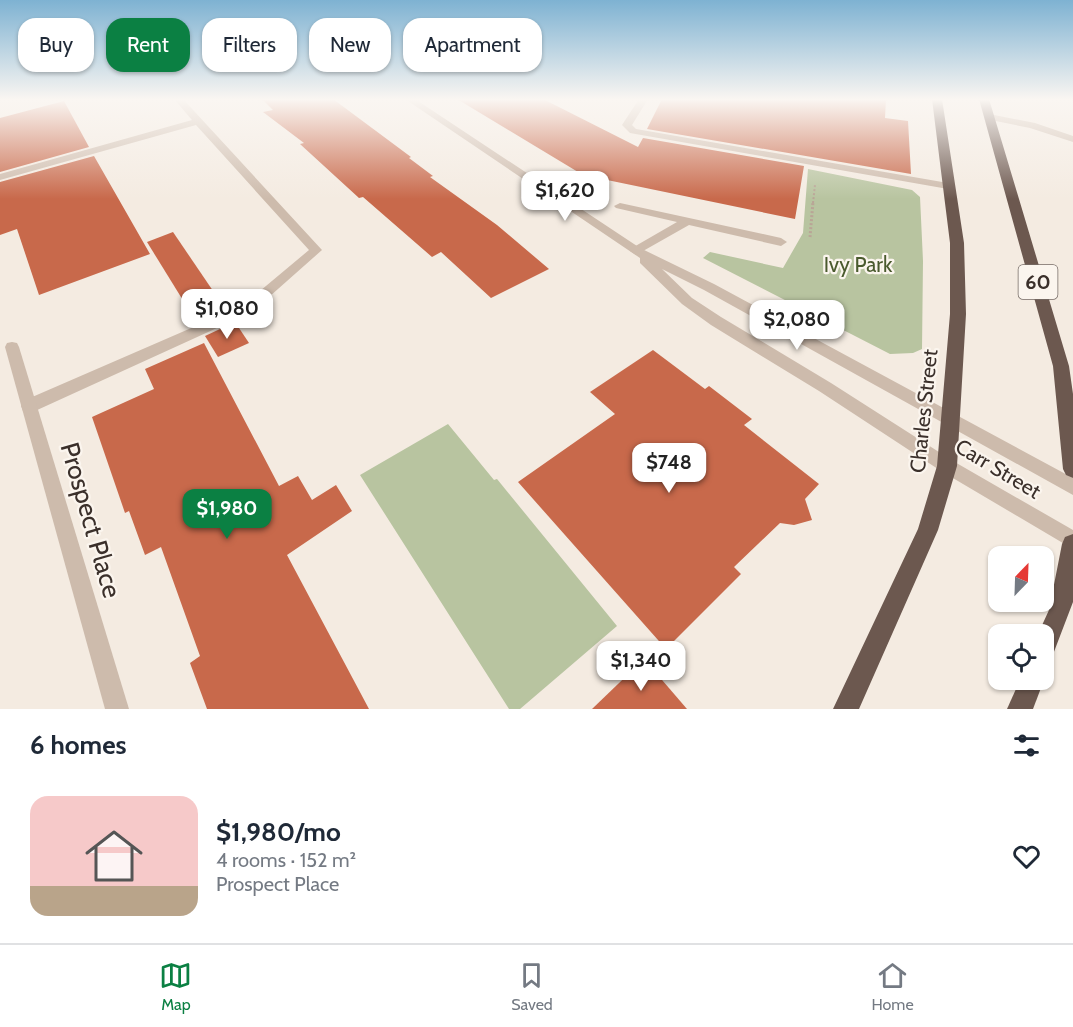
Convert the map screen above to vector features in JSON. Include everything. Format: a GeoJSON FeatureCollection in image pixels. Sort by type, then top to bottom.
{"type":"FeatureCollection","features":[{"type":"Feature","properties":{"kind":"highway","name":"Charles Street"},"geometry":{"type":"LineString","coordinates":[[846,709],[928,531],[947,466],[953,422],[958,314],[957,243],[941,132]]}},
{"type":"Feature","properties":{"kind":"highway","name":"60"},"geometry":{"type":"LineString","coordinates":[[993,132],[1060,366],[1073,469]]}},
{"type":"Feature","properties":{"kind":"highway"},"geometry":{"type":"LineString","coordinates":[[1054,625],[1060,610],[1073,542]]}},
{"type":"Feature","properties":{"kind":"highway"},"geometry":{"type":"LineString","coordinates":[[1020,709],[1028,690]]}},
{"type":"Feature","properties":{"kind":"street"},"geometry":{"type":"LineString","coordinates":[[0,177],[159,132]]}},
{"type":"Feature","properties":{"kind":"street"},"geometry":{"type":"LineString","coordinates":[[29,406],[247,309],[316,250],[208,132]]}},
{"type":"Feature","properties":{"kind":"street","name":"Carr Street"},"geometry":{"type":"LineString","coordinates":[[458,132],[636,251],[709,286],[1073,487]]}},
{"type":"Feature","properties":{"kind":"street"},"geometry":{"type":"LineString","coordinates":[[639,132],[948,186]]}},
{"type":"Feature","properties":{"kind":"street"},"geometry":{"type":"LineString","coordinates":[[1053,132],[1073,139]]}},
{"type":"Feature","properties":{"kind":"street"},"geometry":{"type":"LineString","coordinates":[[620,206],[781,242]]}},
{"type":"Feature","properties":{"kind":"street"},"geometry":{"type":"LineString","coordinates":[[636,251],[688,221]]}},
{"type":"Feature","properties":{"kind":"street","name":"Carr Street"},"geometry":{"type":"LineString","coordinates":[[636,251],[687,301],[947,466],[1073,542]]}},
{"type":"Feature","properties":{"kind":"street","name":"Prospect Place"},"geometry":{"type":"LineString","coordinates":[[12,346],[117,709]]}},
{"type":"Feature","properties":{"kind":"path"},"geometry":{"type":"LineString","coordinates":[[810,237],[817,164]]}},
{"type":"Feature","properties":{"kind":"green space","name":"Ivy Park"},"geometry":{"type":"Polygon","coordinates":[[[808,169],[912,190],[920,197],[923,261],[922,349],[913,353],[890,354],[703,258],[710,252],[783,268],[803,233],[808,169]]]}},
{"type":"Feature","properties":{"kind":"green space"},"geometry":{"type":"Polygon","coordinates":[[[448,424],[494,480],[497,479],[617,626],[520,709],[509,709],[360,475],[448,424]]]}},
{"type":"Feature","properties":{"kind":"building"},"geometry":{"type":"Polygon","coordinates":[[[0,132],[81,132],[89,147],[0,172],[0,132]]]}},
{"type":"Feature","properties":{"kind":"building"},"geometry":{"type":"Polygon","coordinates":[[[290,132],[377,132],[433,176],[430,177],[497,225],[549,269],[491,298],[441,252],[432,257],[363,197],[359,198],[300,144],[304,143],[290,132]]]}},
{"type":"Feature","properties":{"kind":"building"},"geometry":{"type":"Polygon","coordinates":[[[512,132],[608,132],[638,147],[643,138],[804,166],[795,219],[583,175],[512,132]]]}},
{"type":"Feature","properties":{"kind":"building"},"geometry":{"type":"Polygon","coordinates":[[[665,132],[909,132],[911,174],[665,132]]]}},
{"type":"Feature","properties":{"kind":"building"},"geometry":{"type":"Polygon","coordinates":[[[94,156],[150,254],[39,295],[17,229],[0,235],[0,182],[94,156]]]}},
{"type":"Feature","properties":{"kind":"building"},"geometry":{"type":"Polygon","coordinates":[[[173,232],[226,310],[197,323],[147,242],[173,232]]]}},
{"type":"Feature","properties":{"kind":"building"},"geometry":{"type":"Polygon","coordinates":[[[235,322],[249,343],[218,357],[205,336],[235,322]]]}},
{"type":"Feature","properties":{"kind":"building"},"geometry":{"type":"Polygon","coordinates":[[[204,343],[279,486],[298,476],[312,500],[336,485],[352,511],[287,555],[369,709],[207,709],[190,663],[200,656],[161,547],[145,555],[129,511],[125,513],[92,417],[154,389],[145,369],[204,343]]]}},
{"type":"Feature","properties":{"kind":"building"},"geometry":{"type":"Polygon","coordinates":[[[653,350],[705,389],[709,386],[752,419],[744,425],[819,484],[805,499],[812,520],[794,525],[780,523],[734,567],[741,574],[666,649],[518,482],[615,414],[590,392],[653,350]]]}},
{"type":"Feature","properties":{"kind":"building"},"geometry":{"type":"Polygon","coordinates":[[[644,659],[687,709],[592,709],[644,659]]]}}]}
